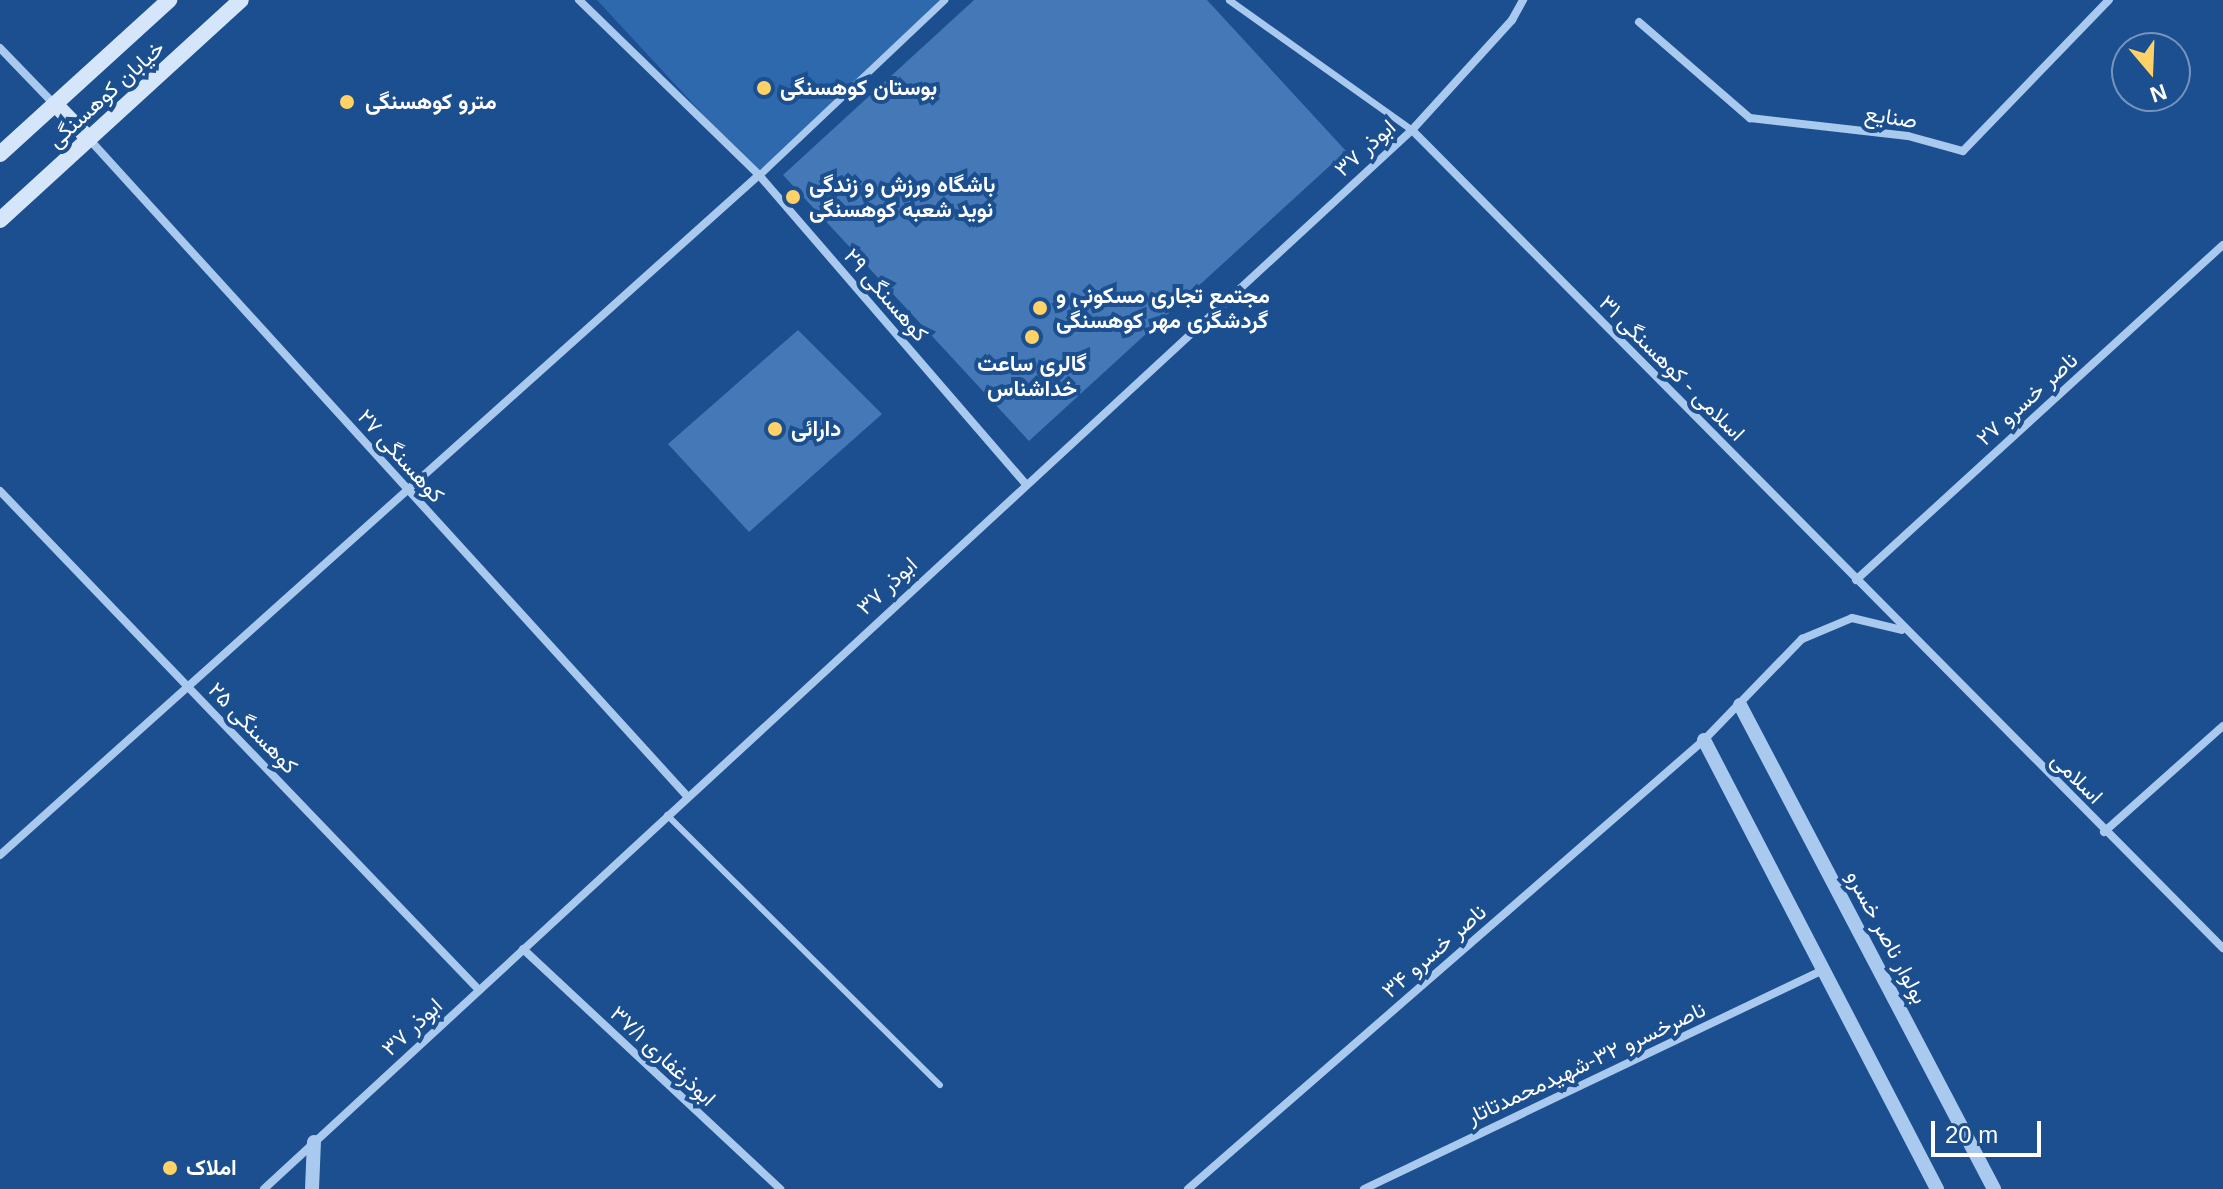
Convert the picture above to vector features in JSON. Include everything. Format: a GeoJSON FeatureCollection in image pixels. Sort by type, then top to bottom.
{"type":"FeatureCollection","features":[{"type":"Feature","properties":{"kind":"main road","name":"خیابان کوهسنگی"},"geometry":{"type":"LineString","coordinates":[[0,154],[169,0]]}},
{"type":"Feature","properties":{"kind":"main road","name":"خیابان کوهسنگی"},"geometry":{"type":"LineString","coordinates":[[0,220],[241,0]]}},
{"type":"Feature","properties":{"kind":"main road"},"geometry":{"type":"LineString","coordinates":[[55,104],[89,139]]}},
{"type":"Feature","properties":{"kind":"street","name":"کوهسنگی ۲۹"},"geometry":{"type":"LineString","coordinates":[[579,0],[759,175],[1025,483]]}},
{"type":"Feature","properties":{"kind":"street"},"geometry":{"type":"LineString","coordinates":[[0,855],[759,175],[944,0]]}},
{"type":"Feature","properties":{"kind":"street"},"geometry":{"type":"LineString","coordinates":[[1229,0],[1412,130]]}},
{"type":"Feature","properties":{"kind":"street","name":"ابوذر ۳۷"},"geometry":{"type":"LineString","coordinates":[[264,1189],[1025,483],[1412,130],[1512,20],[1523,0]]}},
{"type":"Feature","properties":{"kind":"street","name":"صنایع"},"geometry":{"type":"LineString","coordinates":[[1639,22],[1750,118],[1908,136],[1963,151],[2109,0]]}},
{"type":"Feature","properties":{"kind":"street"},"geometry":{"type":"LineString","coordinates":[[0,48],[55,104]]}},
{"type":"Feature","properties":{"kind":"street","name":"اسلامی - کوهسنگی ۳۱"},"geometry":{"type":"LineString","coordinates":[[1412,130],[1907,631]]}},
{"type":"Feature","properties":{"kind":"street","name":"کوهسنگی ۲۷"},"geometry":{"type":"LineString","coordinates":[[89,139],[687,796]]}},
{"type":"Feature","properties":{"kind":"street","name":"ناصر خسرو ۲۷"},"geometry":{"type":"LineString","coordinates":[[1856,580],[2223,245]]}},
{"type":"Feature","properties":{"kind":"street","name":"کوهسنگی ۲۵"},"geometry":{"type":"LineString","coordinates":[[0,491],[479,990]]}},
{"type":"Feature","properties":{"kind":"street","name":"ناصر خسرو ۳۴"},"geometry":{"type":"LineString","coordinates":[[1188,1189],[1704,740],[1802,639],[1852,618],[1876,620],[1907,631]]}},
{"type":"Feature","properties":{"kind":"street","name":"اسلامی"},"geometry":{"type":"LineString","coordinates":[[1907,631],[2223,948]]}},
{"type":"Feature","properties":{"kind":"street","name":"بولوار ناصر خسرو"},"geometry":{"type":"LineString","coordinates":[[1740,705],[1994,1189]]}},
{"type":"Feature","properties":{"kind":"street"},"geometry":{"type":"LineString","coordinates":[[2104,832],[2223,726]]}},
{"type":"Feature","properties":{"kind":"street"},"geometry":{"type":"LineString","coordinates":[[1704,740],[1937,1189]]}},
{"type":"Feature","properties":{"kind":"street","name":"ابوذرغفاری ۳۷/۱"},"geometry":{"type":"LineString","coordinates":[[523,949],[780,1189]]}},
{"type":"Feature","properties":{"kind":"street","name":"ناصرخسرو ۳۲-شهیدمحمدتاتار"},"geometry":{"type":"LineString","coordinates":[[1364,1189],[1823,970]]}},
{"type":"Feature","properties":{"kind":"street"},"geometry":{"type":"LineString","coordinates":[[312,1189],[314,1142]]}},
{"type":"Feature","properties":{"kind":"lane"},"geometry":{"type":"LineString","coordinates":[[667,815],[940,1085]]}},
{"type":"Feature","properties":{"kind":"shaded area","name":"بوستان کوهسنگی"},"geometry":{"type":"Polygon","coordinates":[[[597,0],[940,0],[759,175],[597,0]]]}},
{"type":"Feature","properties":{"kind":"building","name":"مجتمع تجاری مسکونی و گردشگری مهر کوهسنگی"},"geometry":{"type":"Polygon","coordinates":[[[974,0],[1207,0],[1346,151],[1029,441],[783,175],[974,0]]]}},
{"type":"Feature","properties":{"kind":"building","name":"دارائی"},"geometry":{"type":"Polygon","coordinates":[[[798,330],[882,414],[749,532],[668,444],[798,330]]]}},
{"type":"Feature","properties":{"kind":"place","name":"بوستان کوهسنگی"},"geometry":{"type":"Point","coordinates":[764,88]}},
{"type":"Feature","properties":{"kind":"place","name":"مترو کوهسنگی"},"geometry":{"type":"Point","coordinates":[347,102]}},
{"type":"Feature","properties":{"kind":"place","name":"باشگاه ورزش و زندگی نوید شعبه کوهسنگی"},"geometry":{"type":"Point","coordinates":[793,197]}},
{"type":"Feature","properties":{"kind":"place","name":"مجتمع تجاری مسکونی و گردشگری مهر کوهسنگی"},"geometry":{"type":"Point","coordinates":[1040,308]}},
{"type":"Feature","properties":{"kind":"place","name":"گالری ساعت خداشناس"},"geometry":{"type":"Point","coordinates":[1032,337]}},
{"type":"Feature","properties":{"kind":"place","name":"دارائی"},"geometry":{"type":"Point","coordinates":[775,429]}},
{"type":"Feature","properties":{"kind":"place","name":"املاک"},"geometry":{"type":"Point","coordinates":[170,1168]}}]}
